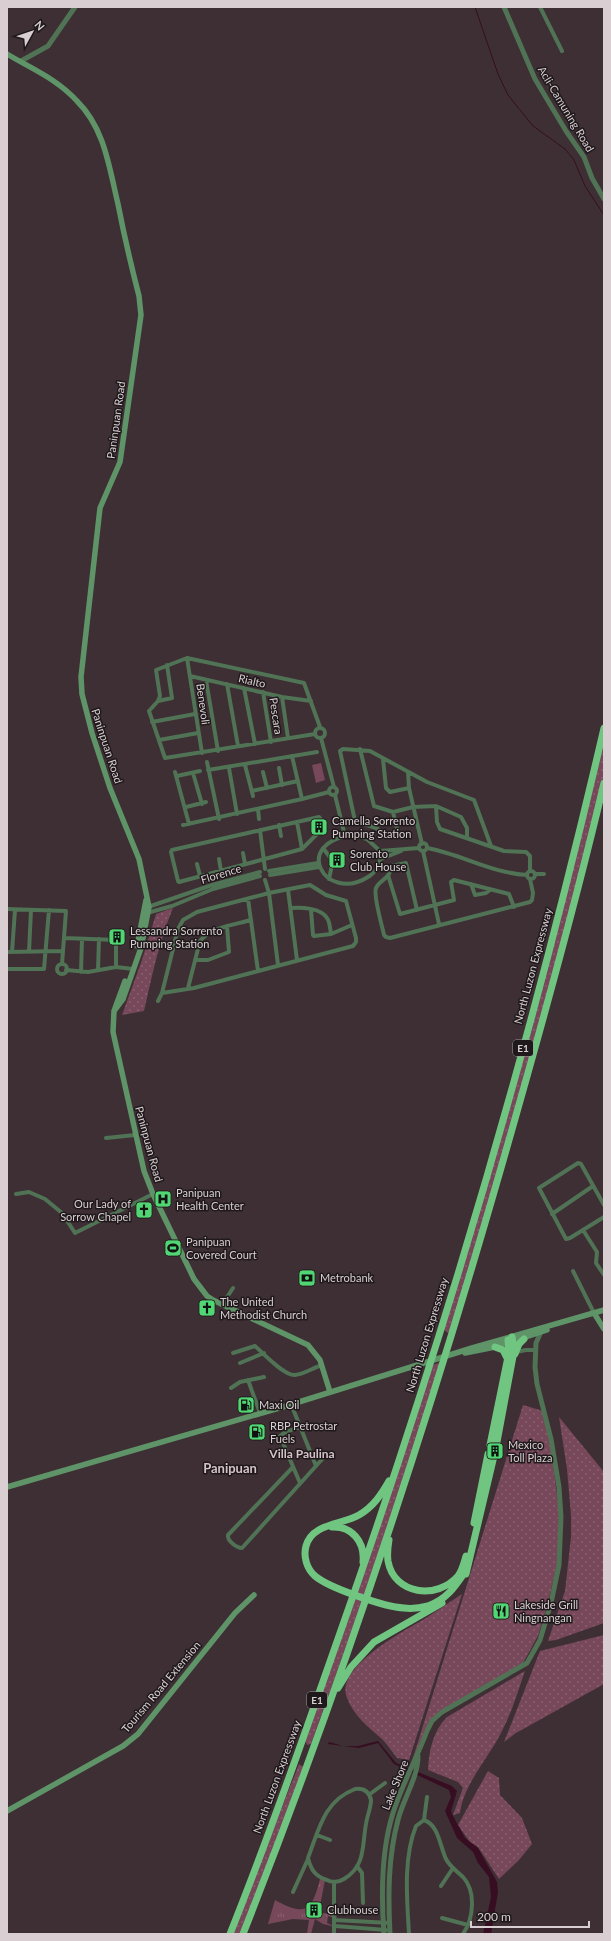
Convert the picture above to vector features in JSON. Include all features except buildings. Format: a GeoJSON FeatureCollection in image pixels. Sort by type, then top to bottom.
{"type":"FeatureCollection","features":[{"type":"Feature","properties":{"kind":"highway","name":"North Luzon Expressway"},"geometry":{"type":"LineString","coordinates":[[230,1934],[358,1583],[438,1340],[512,1088],[583,820],[604,728]]}},
{"type":"Feature","properties":{"kind":"highway","name":"North Luzon Expressway"},"geometry":{"type":"LineString","coordinates":[[243,1934],[325,1714],[392,1522],[452,1336],[524,1091],[604,783]]}},
{"type":"Feature","properties":{"kind":"highway"},"geometry":{"type":"LineString","coordinates":[[510,1360],[524,1339]]}},
{"type":"Feature","properties":{"kind":"highway"},"geometry":{"type":"LineString","coordinates":[[493,1446],[510,1360],[510,1340]]}},
{"type":"Feature","properties":{"kind":"highway"},"geometry":{"type":"LineString","coordinates":[[495,1348],[506,1353],[510,1360]]}},
{"type":"Feature","properties":{"kind":"highway"},"geometry":{"type":"LineString","coordinates":[[325,1714],[345,1675],[366,1649],[383,1636],[437,1607],[447,1600],[462,1582],[467,1569],[491,1455],[460,1582]]}},
{"type":"Feature","properties":{"kind":"highway"},"geometry":{"type":"LineString","coordinates":[[398,1465],[383,1492],[370,1508],[353,1518],[323,1528],[307,1542],[305,1551],[306,1561],[314,1575],[340,1589],[381,1603],[404,1608],[428,1606],[443,1599],[460,1582],[467,1569]]}},
{"type":"Feature","properties":{"kind":"highway"},"geometry":{"type":"LineString","coordinates":[[392,1522],[388,1562],[392,1572],[407,1587],[418,1591],[439,1590],[459,1574],[466,1556]]}},
{"type":"Feature","properties":{"kind":"highway"},"geometry":{"type":"LineString","coordinates":[[323,1528],[342,1528],[352,1532],[359,1540],[363,1553],[358,1583]]}},
{"type":"Feature","properties":{"kind":"main road","name":"Paninpuan Road"},"geometry":{"type":"LineString","coordinates":[[7,54],[62,86],[78,102],[94,123],[105,147],[139,296],[141,314],[125,434],[118,469],[100,508],[81,677],[82,694],[92,733],[110,788],[139,859],[147,895],[147,910],[131,969],[114,1011],[112,1032],[135,1135],[144,1171],[153,1194],[194,1279],[207,1296],[222,1305],[303,1341],[314,1351],[322,1365],[330,1392]]}},
{"type":"Feature","properties":{"kind":"main road"},"geometry":{"type":"LineString","coordinates":[[7,1487],[260,1414],[418,1365],[510,1340],[604,1310]]}},
{"type":"Feature","properties":{"kind":"main road"},"geometry":{"type":"LineString","coordinates":[[594,1313],[604,1328]]}},
{"type":"Feature","properties":{"kind":"main road"},"geometry":{"type":"LineString","coordinates":[[456,1354],[495,1348],[510,1340],[524,1339],[540,1330]]}},
{"type":"Feature","properties":{"kind":"main road","name":"Tourism Road Extension"},"geometry":{"type":"LineString","coordinates":[[7,1811],[123,1746],[138,1734],[235,1613],[254,1595]]}},
{"type":"Feature","properties":{"kind":"street"},"geometry":{"type":"LineString","coordinates":[[21,61],[48,46],[75,7]]}},
{"type":"Feature","properties":{"kind":"street","name":"Acli-Camuning Road"},"geometry":{"type":"LineString","coordinates":[[504,7],[535,79],[566,131],[584,157],[592,178],[604,199]]}},
{"type":"Feature","properties":{"kind":"street"},"geometry":{"type":"LineString","coordinates":[[540,7],[562,51]]}},
{"type":"Feature","properties":{"kind":"street"},"geometry":{"type":"LineString","coordinates":[[321,738],[325,731],[320,727],[304,683],[187,658],[156,670],[160,696],[158,701],[149,711],[165,758],[315,734],[317,737],[321,738],[334,787],[337,791],[335,795],[345,836]]}},
{"type":"Feature","properties":{"kind":"street","name":"Benevoli"},"geometry":{"type":"LineString","coordinates":[[187,658],[202,753]]}},
{"type":"Feature","properties":{"kind":"street"},"geometry":{"type":"LineString","coordinates":[[158,701],[172,698],[167,665]]}},
{"type":"Feature","properties":{"kind":"street","name":"Rialto"},"geometry":{"type":"LineString","coordinates":[[190,676],[282,697],[311,701]]}},
{"type":"Feature","properties":{"kind":"street"},"geometry":{"type":"LineString","coordinates":[[206,680],[218,750]]}},
{"type":"Feature","properties":{"kind":"street"},"geometry":{"type":"LineString","coordinates":[[226,684],[238,746]]}},
{"type":"Feature","properties":{"kind":"street"},"geometry":{"type":"LineString","coordinates":[[244,688],[255,744]]}},
{"type":"Feature","properties":{"kind":"street","name":"Pescara"},"geometry":{"type":"LineString","coordinates":[[263,692],[271,742]]}},
{"type":"Feature","properties":{"kind":"street"},"geometry":{"type":"LineString","coordinates":[[282,697],[288,738]]}},
{"type":"Feature","properties":{"kind":"street"},"geometry":{"type":"LineString","coordinates":[[152,722],[195,714]]}},
{"type":"Feature","properties":{"kind":"street"},"geometry":{"type":"LineString","coordinates":[[315,734],[316,729],[320,727]]}},
{"type":"Feature","properties":{"kind":"street"},"geometry":{"type":"LineString","coordinates":[[159,740],[198,733]]}},
{"type":"Feature","properties":{"kind":"street"},"geometry":{"type":"LineString","coordinates":[[393,812],[398,833],[397,837],[389,837],[376,828],[355,821],[340,754],[343,749],[370,751],[427,782],[475,802],[492,846]]}},
{"type":"Feature","properties":{"kind":"street"},"geometry":{"type":"LineString","coordinates":[[360,750],[373,804],[393,812],[413,807],[436,806],[461,818],[467,828],[467,837]]}},
{"type":"Feature","properties":{"kind":"street"},"geometry":{"type":"LineString","coordinates":[[208,770],[228,768],[317,752]]}},
{"type":"Feature","properties":{"kind":"street"},"geometry":{"type":"LineString","coordinates":[[292,756],[302,799]]}},
{"type":"Feature","properties":{"kind":"street"},"geometry":{"type":"LineString","coordinates":[[383,759],[388,790],[390,792],[409,788]]}},
{"type":"Feature","properties":{"kind":"street"},"geometry":{"type":"LineString","coordinates":[[207,762],[219,818]]}},
{"type":"Feature","properties":{"kind":"street"},"geometry":{"type":"LineString","coordinates":[[245,765],[253,796]]}},
{"type":"Feature","properties":{"kind":"street"},"geometry":{"type":"LineString","coordinates":[[228,768],[237,814]]}},
{"type":"Feature","properties":{"kind":"street"},"geometry":{"type":"LineString","coordinates":[[279,768],[282,785]]}},
{"type":"Feature","properties":{"kind":"street"},"geometry":{"type":"LineString","coordinates":[[189,824],[186,807],[176,774],[200,771]]}},
{"type":"Feature","properties":{"kind":"street"},"geometry":{"type":"LineString","coordinates":[[262,772],[267,788]]}},
{"type":"Feature","properties":{"kind":"street"},"geometry":{"type":"LineString","coordinates":[[408,772],[409,788],[420,846],[425,850],[447,853],[507,874],[544,874]]}},
{"type":"Feature","properties":{"kind":"street"},"geometry":{"type":"LineString","coordinates":[[193,773],[202,804]]}},
{"type":"Feature","properties":{"kind":"street"},"geometry":{"type":"LineString","coordinates":[[252,791],[298,781]]}},
{"type":"Feature","properties":{"kind":"street"},"geometry":{"type":"LineString","coordinates":[[183,826],[302,799],[329,792],[331,788],[334,787]]}},
{"type":"Feature","properties":{"kind":"street"},"geometry":{"type":"LineString","coordinates":[[329,792],[331,795],[335,795]]}},
{"type":"Feature","properties":{"kind":"street"},"geometry":{"type":"LineString","coordinates":[[186,807],[206,802]]}},
{"type":"Feature","properties":{"kind":"street"},"geometry":{"type":"LineString","coordinates":[[391,866],[388,875],[378,885],[375,892],[386,938],[395,938],[439,924],[514,907],[532,900],[533,893],[528,873],[530,858],[526,852],[507,851],[439,828],[436,806]]}},
{"type":"Feature","properties":{"kind":"street"},"geometry":{"type":"LineString","coordinates":[[258,809],[260,819]]}},
{"type":"Feature","properties":{"kind":"street"},"geometry":{"type":"LineString","coordinates":[[318,817],[323,824],[322,830],[302,849],[179,882],[178,881],[171,852],[172,850],[279,825],[318,817]]}},
{"type":"Feature","properties":{"kind":"street"},"geometry":{"type":"LineString","coordinates":[[297,822],[302,849]]}},
{"type":"Feature","properties":{"kind":"street"},"geometry":{"type":"LineString","coordinates":[[279,825],[280,836]]}},
{"type":"Feature","properties":{"kind":"street"},"geometry":{"type":"LineString","coordinates":[[260,830],[268,872],[265,880]]}},
{"type":"Feature","properties":{"kind":"street"},"geometry":{"type":"LineString","coordinates":[[391,866],[383,858],[380,851],[367,839],[354,836],[345,836],[330,842],[323,848],[319,865],[329,879],[347,884],[360,882],[375,871],[383,858],[403,850],[425,844],[439,924]]}},
{"type":"Feature","properties":{"kind":"street"},"geometry":{"type":"LineString","coordinates":[[323,848],[332,862],[329,879]]}},
{"type":"Feature","properties":{"kind":"street"},"geometry":{"type":"LineString","coordinates":[[380,851],[393,849],[403,850]]}},
{"type":"Feature","properties":{"kind":"street"},"geometry":{"type":"LineString","coordinates":[[243,853],[245,864]]}},
{"type":"Feature","properties":{"kind":"street"},"geometry":{"type":"LineString","coordinates":[[218,859],[221,871]]}},
{"type":"Feature","properties":{"kind":"street"},"geometry":{"type":"LineString","coordinates":[[391,866],[406,863],[417,910]]}},
{"type":"Feature","properties":{"kind":"street"},"geometry":{"type":"LineString","coordinates":[[197,864],[200,876]]}},
{"type":"Feature","properties":{"kind":"street"},"geometry":{"type":"LineString","coordinates":[[268,872],[319,865]]}},
{"type":"Feature","properties":{"kind":"street","name":"Florence"},"geometry":{"type":"LineString","coordinates":[[147,910],[161,903],[268,872]]}},
{"type":"Feature","properties":{"kind":"street"},"geometry":{"type":"LineString","coordinates":[[260,874],[265,880],[269,893],[278,965]]}},
{"type":"Feature","properties":{"kind":"street"},"geometry":{"type":"LineString","coordinates":[[530,879],[533,878],[535,874]]}},
{"type":"Feature","properties":{"kind":"street"},"geometry":{"type":"LineString","coordinates":[[388,875],[399,913],[417,910],[455,899],[451,882],[452,880],[511,895],[514,907]]}},
{"type":"Feature","properties":{"kind":"street"},"geometry":{"type":"LineString","coordinates":[[471,884],[475,895],[486,893],[490,890]]}},
{"type":"Feature","properties":{"kind":"street"},"geometry":{"type":"LineString","coordinates":[[158,1001],[162,993],[178,929],[183,920],[197,912],[269,893],[310,885],[326,895],[346,901],[356,942],[353,946],[258,971],[162,993]]}},
{"type":"Feature","properties":{"kind":"street"},"geometry":{"type":"LineString","coordinates":[[288,890],[298,960]]}},
{"type":"Feature","properties":{"kind":"street","name":"Florence"},"geometry":{"type":"LineString","coordinates":[[147,910],[163,909],[188,896]]}},
{"type":"Feature","properties":{"kind":"street"},"geometry":{"type":"LineString","coordinates":[[248,899],[258,971]]}},
{"type":"Feature","properties":{"kind":"street"},"geometry":{"type":"LineString","coordinates":[[161,903],[163,909]]}},
{"type":"Feature","properties":{"kind":"street"},"geometry":{"type":"LineString","coordinates":[[291,908],[304,907],[325,916],[328,919],[331,934]]}},
{"type":"Feature","properties":{"kind":"street"},"geometry":{"type":"LineString","coordinates":[[7,909],[66,910],[64,952],[62,964],[58,965],[57,970],[61,974],[66,970],[81,972],[116,967],[131,969]]}},
{"type":"Feature","properties":{"kind":"street"},"geometry":{"type":"LineString","coordinates":[[15,910],[9,952],[64,952]]}},
{"type":"Feature","properties":{"kind":"street"},"geometry":{"type":"LineString","coordinates":[[29,952],[31,910]]}},
{"type":"Feature","properties":{"kind":"street"},"geometry":{"type":"LineString","coordinates":[[7,969],[43,969],[45,967],[49,910]]}},
{"type":"Feature","properties":{"kind":"street"},"geometry":{"type":"LineString","coordinates":[[311,910],[312,935],[331,934],[352,926]]}},
{"type":"Feature","properties":{"kind":"street"},"geometry":{"type":"LineString","coordinates":[[188,988],[200,941],[203,937],[227,926],[250,920]]}},
{"type":"Feature","properties":{"kind":"street"},"geometry":{"type":"LineString","coordinates":[[195,960],[208,960],[228,954],[230,947],[227,926]]}},
{"type":"Feature","properties":{"kind":"street"},"geometry":{"type":"LineString","coordinates":[[65,938],[117,941],[116,967]]}},
{"type":"Feature","properties":{"kind":"street"},"geometry":{"type":"LineString","coordinates":[[81,972],[82,939]]}},
{"type":"Feature","properties":{"kind":"street"},"geometry":{"type":"LineString","coordinates":[[98,970],[99,939]]}},
{"type":"Feature","properties":{"kind":"street"},"geometry":{"type":"LineString","coordinates":[[62,964],[66,966],[66,970]]}},
{"type":"Feature","properties":{"kind":"street"},"geometry":{"type":"LineString","coordinates":[[106,1138],[135,1135]]}},
{"type":"Feature","properties":{"kind":"street"},"geometry":{"type":"LineString","coordinates":[[604,1205],[581,1164],[576,1162],[538,1189],[566,1239],[584,1230],[604,1217]]}},
{"type":"Feature","properties":{"kind":"street"},"geometry":{"type":"LineString","coordinates":[[552,1214],[594,1186]]}},
{"type":"Feature","properties":{"kind":"street"},"geometry":{"type":"LineString","coordinates":[[16,1194],[29,1192],[45,1199],[62,1213],[75,1233],[153,1194]]}},
{"type":"Feature","properties":{"kind":"street"},"geometry":{"type":"LineString","coordinates":[[584,1230],[597,1252],[596,1263],[604,1275]]}},
{"type":"Feature","properties":{"kind":"street"},"geometry":{"type":"LineString","coordinates":[[573,1271],[594,1313]]}},
{"type":"Feature","properties":{"kind":"street"},"geometry":{"type":"LineString","coordinates":[[222,1305],[233,1288]]}},
{"type":"Feature","properties":{"kind":"street"},"geometry":{"type":"LineString","coordinates":[[418,1755],[427,1731],[437,1716],[527,1663],[540,1640],[551,1603],[559,1565],[561,1517],[559,1487],[551,1439],[538,1384],[536,1343],[540,1330]]}},
{"type":"Feature","properties":{"kind":"street"},"geometry":{"type":"LineString","coordinates":[[233,1353],[253,1346],[291,1375],[300,1374],[322,1365]]}},
{"type":"Feature","properties":{"kind":"street"},"geometry":{"type":"LineString","coordinates":[[516,1352],[536,1350]]}},
{"type":"Feature","properties":{"kind":"street"},"geometry":{"type":"LineString","coordinates":[[240,1363],[264,1353]]}},
{"type":"Feature","properties":{"kind":"street"},"geometry":{"type":"LineString","coordinates":[[231,1388],[237,1383],[264,1378]]}},
{"type":"Feature","properties":{"kind":"street"},"geometry":{"type":"LineString","coordinates":[[248,1380],[260,1414]]}},
{"type":"Feature","properties":{"kind":"street"},"geometry":{"type":"LineString","coordinates":[[291,1404],[316,1466]]}},
{"type":"Feature","properties":{"kind":"street"},"geometry":{"type":"LineString","coordinates":[[299,1427],[280,1436],[300,1483]]}},
{"type":"Feature","properties":{"kind":"street"},"geometry":{"type":"LineString","coordinates":[[293,1467],[228,1535],[229,1540],[238,1548],[242,1548],[325,1456]]}},
{"type":"Feature","properties":{"kind":"street","name":"Lake Shore"},"geometry":{"type":"LineString","coordinates":[[384,1932],[384,1862],[393,1814],[411,1768],[418,1755]]}},
{"type":"Feature","properties":{"kind":"street","name":"Lake Shore"},"geometry":{"type":"LineString","coordinates":[[390,1932],[389,1892],[394,1836],[403,1804],[417,1770],[418,1755]]}},
{"type":"Feature","properties":{"kind":"street"},"geometry":{"type":"LineString","coordinates":[[370,1794],[385,1783]]}},
{"type":"Feature","properties":{"kind":"street"},"geometry":{"type":"LineString","coordinates":[[294,1892],[324,1816],[338,1797],[355,1789],[363,1789],[370,1794],[371,1803],[365,1825],[363,1854],[357,1866],[343,1879],[334,1882],[317,1876],[310,1867],[308,1858]]}},
{"type":"Feature","properties":{"kind":"street"},"geometry":{"type":"LineString","coordinates":[[410,1934],[407,1888],[410,1855],[416,1826],[424,1820],[426,1797]]}},
{"type":"Feature","properties":{"kind":"street"},"geometry":{"type":"LineString","coordinates":[[424,1820],[432,1826],[447,1861],[466,1881],[471,1893],[472,1898],[468,1925],[463,1934]]}},
{"type":"Feature","properties":{"kind":"street"},"geometry":{"type":"LineString","coordinates":[[316,1835],[330,1840]]}},
{"type":"Feature","properties":{"kind":"street"},"geometry":{"type":"LineString","coordinates":[[357,1866],[362,1873],[363,1904]]}},
{"type":"Feature","properties":{"kind":"street"},"geometry":{"type":"LineString","coordinates":[[440,1886],[453,1868]]}},
{"type":"Feature","properties":{"kind":"street"},"geometry":{"type":"LineString","coordinates":[[334,1882],[334,1934]]}},
{"type":"Feature","properties":{"kind":"street"},"geometry":{"type":"LineString","coordinates":[[442,1918],[468,1925]]}},
{"type":"Feature","properties":{"kind":"street"},"geometry":{"type":"LineString","coordinates":[[335,1920],[356,1920],[384,1932],[390,1932]]}},
{"type":"Feature","properties":{"kind":"street"},"geometry":{"type":"LineString","coordinates":[[335,1926],[390,1923]]}},
{"type":"Feature","properties":{"kind":"green space"},"geometry":{"type":"Polygon","coordinates":[[[604,744],[604,774],[569,918],[538,1031],[450,1332],[448,1333],[444,1330],[532,1029],[604,744]]]}},
{"type":"Feature","properties":{"kind":"green space"},"geometry":{"type":"Polygon","coordinates":[[[321,763],[325,780],[316,783],[312,765],[321,763]]]}},
{"type":"Feature","properties":{"kind":"green space"},"geometry":{"type":"Polygon","coordinates":[[[173,908],[160,946],[144,1011],[122,1015],[142,960],[156,914],[173,908]]]}},
{"type":"Feature","properties":{"kind":"green space"},"geometry":{"type":"Polygon","coordinates":[[[442,1362],[374,1568],[311,1744],[307,1745],[305,1740],[432,1365],[442,1362]]]}},
{"type":"Feature","properties":{"kind":"green space"},"geometry":{"type":"Polygon","coordinates":[[[523,1405],[543,1411],[549,1433],[559,1510],[558,1561],[547,1607],[538,1636],[523,1663],[436,1716],[412,1761],[523,1405]]]}},
{"type":"Feature","properties":{"kind":"green space"},"geometry":{"type":"Polygon","coordinates":[[[559,1417],[604,1472],[604,1623],[556,1640],[548,1641],[565,1591],[571,1537],[571,1516],[567,1469],[559,1417]]]}},
{"type":"Feature","properties":{"kind":"green space"},"geometry":{"type":"Polygon","coordinates":[[[462,1594],[409,1760],[397,1758],[384,1741],[362,1721],[353,1710],[347,1698],[346,1686],[351,1674],[361,1662],[374,1651],[462,1594]]]}},
{"type":"Feature","properties":{"kind":"green space"},"geometry":{"type":"Polygon","coordinates":[[[604,1635],[604,1684],[516,1733],[504,1742],[540,1651],[604,1635]]]}},
{"type":"Feature","properties":{"kind":"green space"},"geometry":{"type":"Polygon","coordinates":[[[525,1671],[506,1724],[497,1741],[471,1781],[462,1802],[460,1813],[453,1815],[463,1788],[458,1782],[428,1770],[429,1756],[438,1729],[447,1717],[525,1671]]]}},
{"type":"Feature","properties":{"kind":"green space"},"geometry":{"type":"Polygon","coordinates":[[[299,1764],[303,1767],[303,1770],[240,1934],[232,1934],[299,1764]]]}},
{"type":"Feature","properties":{"kind":"green space"},"geometry":{"type":"Polygon","coordinates":[[[488,1771],[499,1778],[500,1795],[522,1818],[532,1844],[519,1860],[499,1879],[478,1847],[470,1842],[458,1825],[488,1771]]]}},
{"type":"Feature","properties":{"kind":"green space"},"geometry":{"type":"Polygon","coordinates":[[[320,1879],[325,1880],[320,1906],[321,1913],[336,1914],[337,1918],[328,1916],[327,1923],[336,1927],[323,1924],[315,1919],[311,1934],[307,1934],[309,1920],[293,1919],[268,1924],[275,1900],[294,1908],[306,1908],[314,1898],[320,1879]]]}},
{"type":"Feature","properties":{"kind":"shaded area"},"geometry":{"type":"Polygon","coordinates":[[[378,1741],[396,1763],[452,1786],[457,1791],[451,1811],[453,1816],[465,1838],[478,1848],[497,1882],[498,1892],[491,1934],[483,1934],[491,1897],[489,1877],[478,1863],[473,1852],[457,1838],[445,1811],[451,1797],[449,1790],[394,1764],[378,1743],[359,1748],[344,1746],[358,1746],[378,1741]]]}},
{"type":"Feature","properties":{"kind":"shaded area"},"geometry":{"type":"Polygon","coordinates":[[[329,1742],[343,1746],[328,1744],[329,1742]]]}},
{"type":"Feature","properties":{"kind":"waterway"},"geometry":{"type":"LineString","coordinates":[[475,7],[498,74],[508,95],[533,126],[565,149],[574,160],[585,186],[604,215]]}},
{"type":"Feature","properties":{"kind":"place","name":"Camella Sorrento Pumping Station"},"geometry":{"type":"Point","coordinates":[319,827]}},
{"type":"Feature","properties":{"kind":"place","name":"Sorento Club House"},"geometry":{"type":"Point","coordinates":[337,860]}},
{"type":"Feature","properties":{"kind":"place","name":"Lessandra Sorrento Pumping Station"},"geometry":{"type":"Point","coordinates":[117,937]}},
{"type":"Feature","properties":{"kind":"place","name":"Panipuan Health Center"},"geometry":{"type":"Point","coordinates":[163,1199]}},
{"type":"Feature","properties":{"kind":"place","name":"Our Lady of Sorrow Chapel"},"geometry":{"type":"Point","coordinates":[144,1210]}},
{"type":"Feature","properties":{"kind":"place","name":"Panipuan Covered Court"},"geometry":{"type":"Point","coordinates":[173,1248]}},
{"type":"Feature","properties":{"kind":"place","name":"Metrobank"},"geometry":{"type":"Point","coordinates":[307,1278]}},
{"type":"Feature","properties":{"kind":"place","name":"The United Methodist Church"},"geometry":{"type":"Point","coordinates":[207,1308]}},
{"type":"Feature","properties":{"kind":"place","name":"Maxi Oil"},"geometry":{"type":"Point","coordinates":[246,1405]}},
{"type":"Feature","properties":{"kind":"place","name":"RBP Petrostar Fuels"},"geometry":{"type":"Point","coordinates":[257,1432]}},
{"type":"Feature","properties":{"kind":"place","name":"Mexico Toll Plaza"},"geometry":{"type":"Point","coordinates":[495,1451]}},
{"type":"Feature","properties":{"kind":"place","name":"Lakeside Grill Ningnangan"},"geometry":{"type":"Point","coordinates":[501,1611]}},
{"type":"Feature","properties":{"kind":"place","name":"Clubhouse"},"geometry":{"type":"Point","coordinates":[314,1910]}},
{"type":"Feature","properties":{"kind":"district","name":"Villa Paulina"},"geometry":{"type":"Point","coordinates":[302,1454]}},
{"type":"Feature","properties":{"kind":"district","name":"Panipuan"},"geometry":{"type":"Point","coordinates":[230,1468]}}]}
